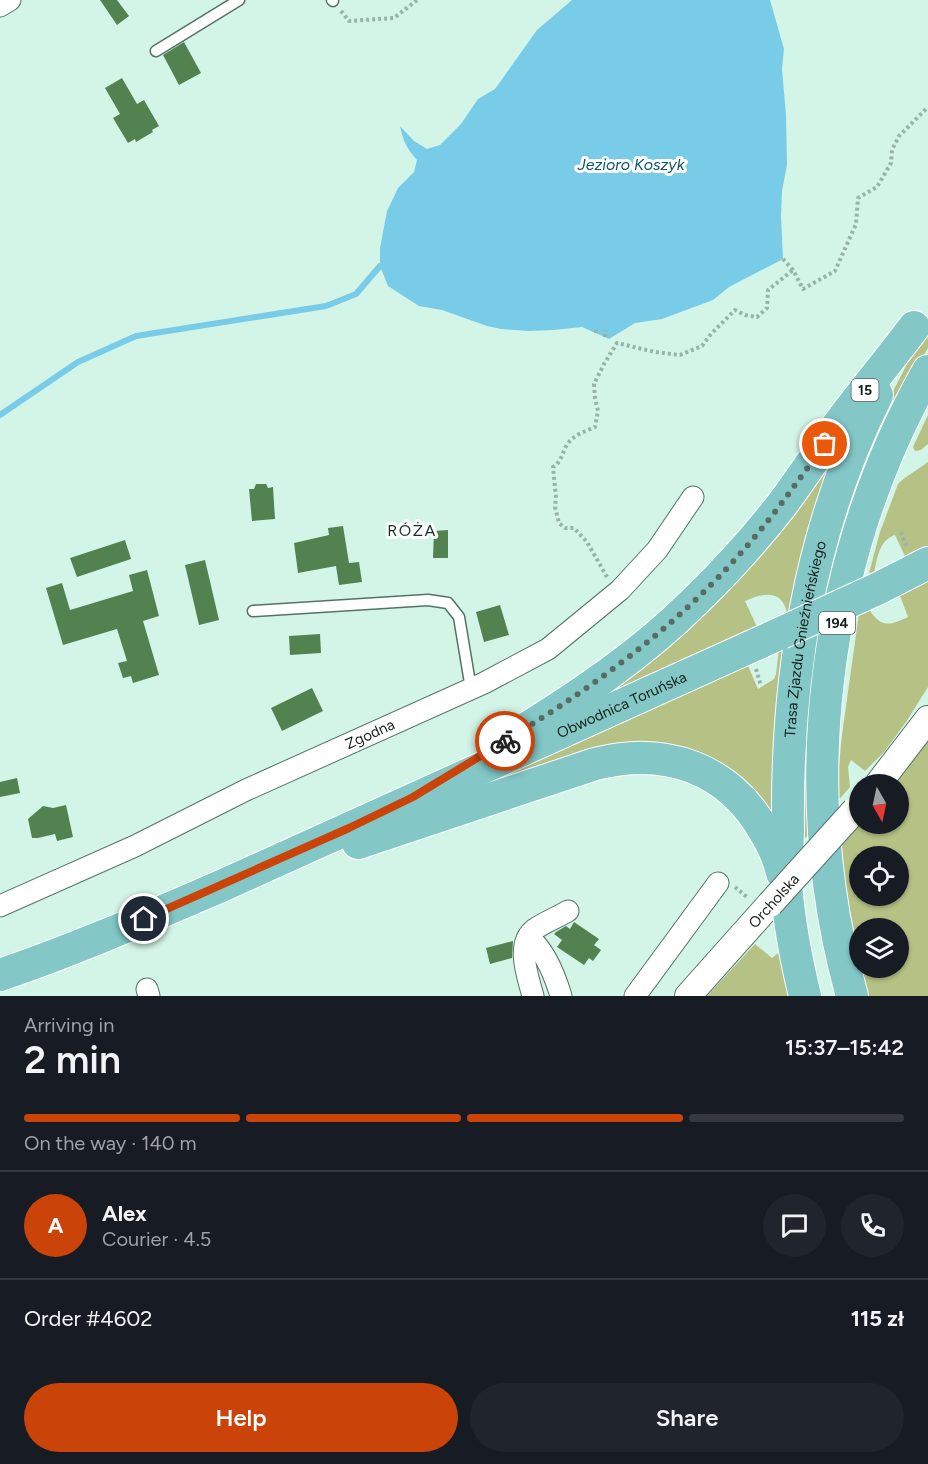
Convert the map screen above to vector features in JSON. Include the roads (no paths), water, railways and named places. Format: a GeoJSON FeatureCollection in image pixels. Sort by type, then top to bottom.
{"type":"FeatureCollection","features":[{"type":"Feature","properties":{"kind":"main road","name":"15"},"geometry":{"type":"LineString","coordinates":[[367,820],[434,785],[558,708],[626,661],[677,618],[719,577],[760,531],[921,316]]}},
{"type":"Feature","properties":{"kind":"main road","name":"Trasa Zjazdu Gnieźnieńskiego"},"geometry":{"type":"LineString","coordinates":[[805,996],[792,941],[770,903],[786,882],[792,696],[801,626],[810,581],[832,503],[855,444],[890,369],[921,316]]}},
{"type":"Feature","properties":{"kind":"main road","name":"Trasa Zjazdu Gnieźnieńskiego"},"geometry":{"type":"LineString","coordinates":[[852,996],[838,938],[826,866],[822,776],[826,694],[841,603],[857,537],[893,438],[924,381]]}},
{"type":"Feature","properties":{"kind":"main road","name":"Obwodnica Toruńska"},"geometry":{"type":"LineString","coordinates":[[0,975],[219,887],[781,633],[877,589],[919,559]]}},
{"type":"Feature","properties":{"kind":"main road"},"geometry":{"type":"LineString","coordinates":[[219,887],[595,764],[624,758],[644,757],[670,761],[698,770],[715,778],[742,800],[758,820],[773,847],[782,870],[770,903]]}},
{"type":"Feature","properties":{"kind":"street"},"geometry":{"type":"LineString","coordinates":[[0,6],[10,0]]}},
{"type":"Feature","properties":{"kind":"street","name":"Zgodna"},"geometry":{"type":"LineString","coordinates":[[0,906],[135,846],[246,790],[471,689],[548,649],[620,590],[657,550],[693,497]]}},
{"type":"Feature","properties":{"kind":"street"},"geometry":{"type":"LineString","coordinates":[[886,774],[928,719]]}},
{"type":"Feature","properties":{"kind":"street","name":"Orcholska"},"geometry":{"type":"LineString","coordinates":[[688,996],[849,817]]}},
{"type":"Feature","properties":{"kind":"street"},"geometry":{"type":"LineString","coordinates":[[635,996],[725,883]]}},
{"type":"Feature","properties":{"kind":"street"},"geometry":{"type":"LineString","coordinates":[[533,996],[524,956],[528,938],[536,928],[568,911]]}},
{"type":"Feature","properties":{"kind":"street"},"geometry":{"type":"LineString","coordinates":[[528,938],[535,943],[543,956],[561,996]]}},
{"type":"Feature","properties":{"kind":"lane"},"geometry":{"type":"LineString","coordinates":[[156,51],[239,0]]}},
{"type":"Feature","properties":{"kind":"lane"},"geometry":{"type":"LineString","coordinates":[[253,611],[428,600],[448,603],[459,617],[471,689]]}},
{"type":"Feature","properties":{"kind":"water","name":"Jezioro Koszyk"},"geometry":{"type":"Polygon","coordinates":[[[572,0],[770,0],[784,49],[782,69],[787,165],[782,191],[783,259],[729,287],[713,300],[662,319],[635,323],[609,339],[582,327],[528,331],[501,329],[442,310],[419,306],[388,286],[380,266],[380,248],[387,211],[398,188],[414,172],[417,160],[406,144],[400,126],[414,141],[427,149],[440,145],[461,124],[478,99],[495,89],[537,30],[572,0]]]}},
{"type":"Feature","properties":{"kind":"waterway"},"geometry":{"type":"LineString","coordinates":[[0,415],[78,362],[136,336],[326,306],[356,294],[380,266]]}},
{"type":"Feature","properties":{"kind":"district","name":"RÓŻA"},"geometry":{"type":"Point","coordinates":[412,530]}}]}
